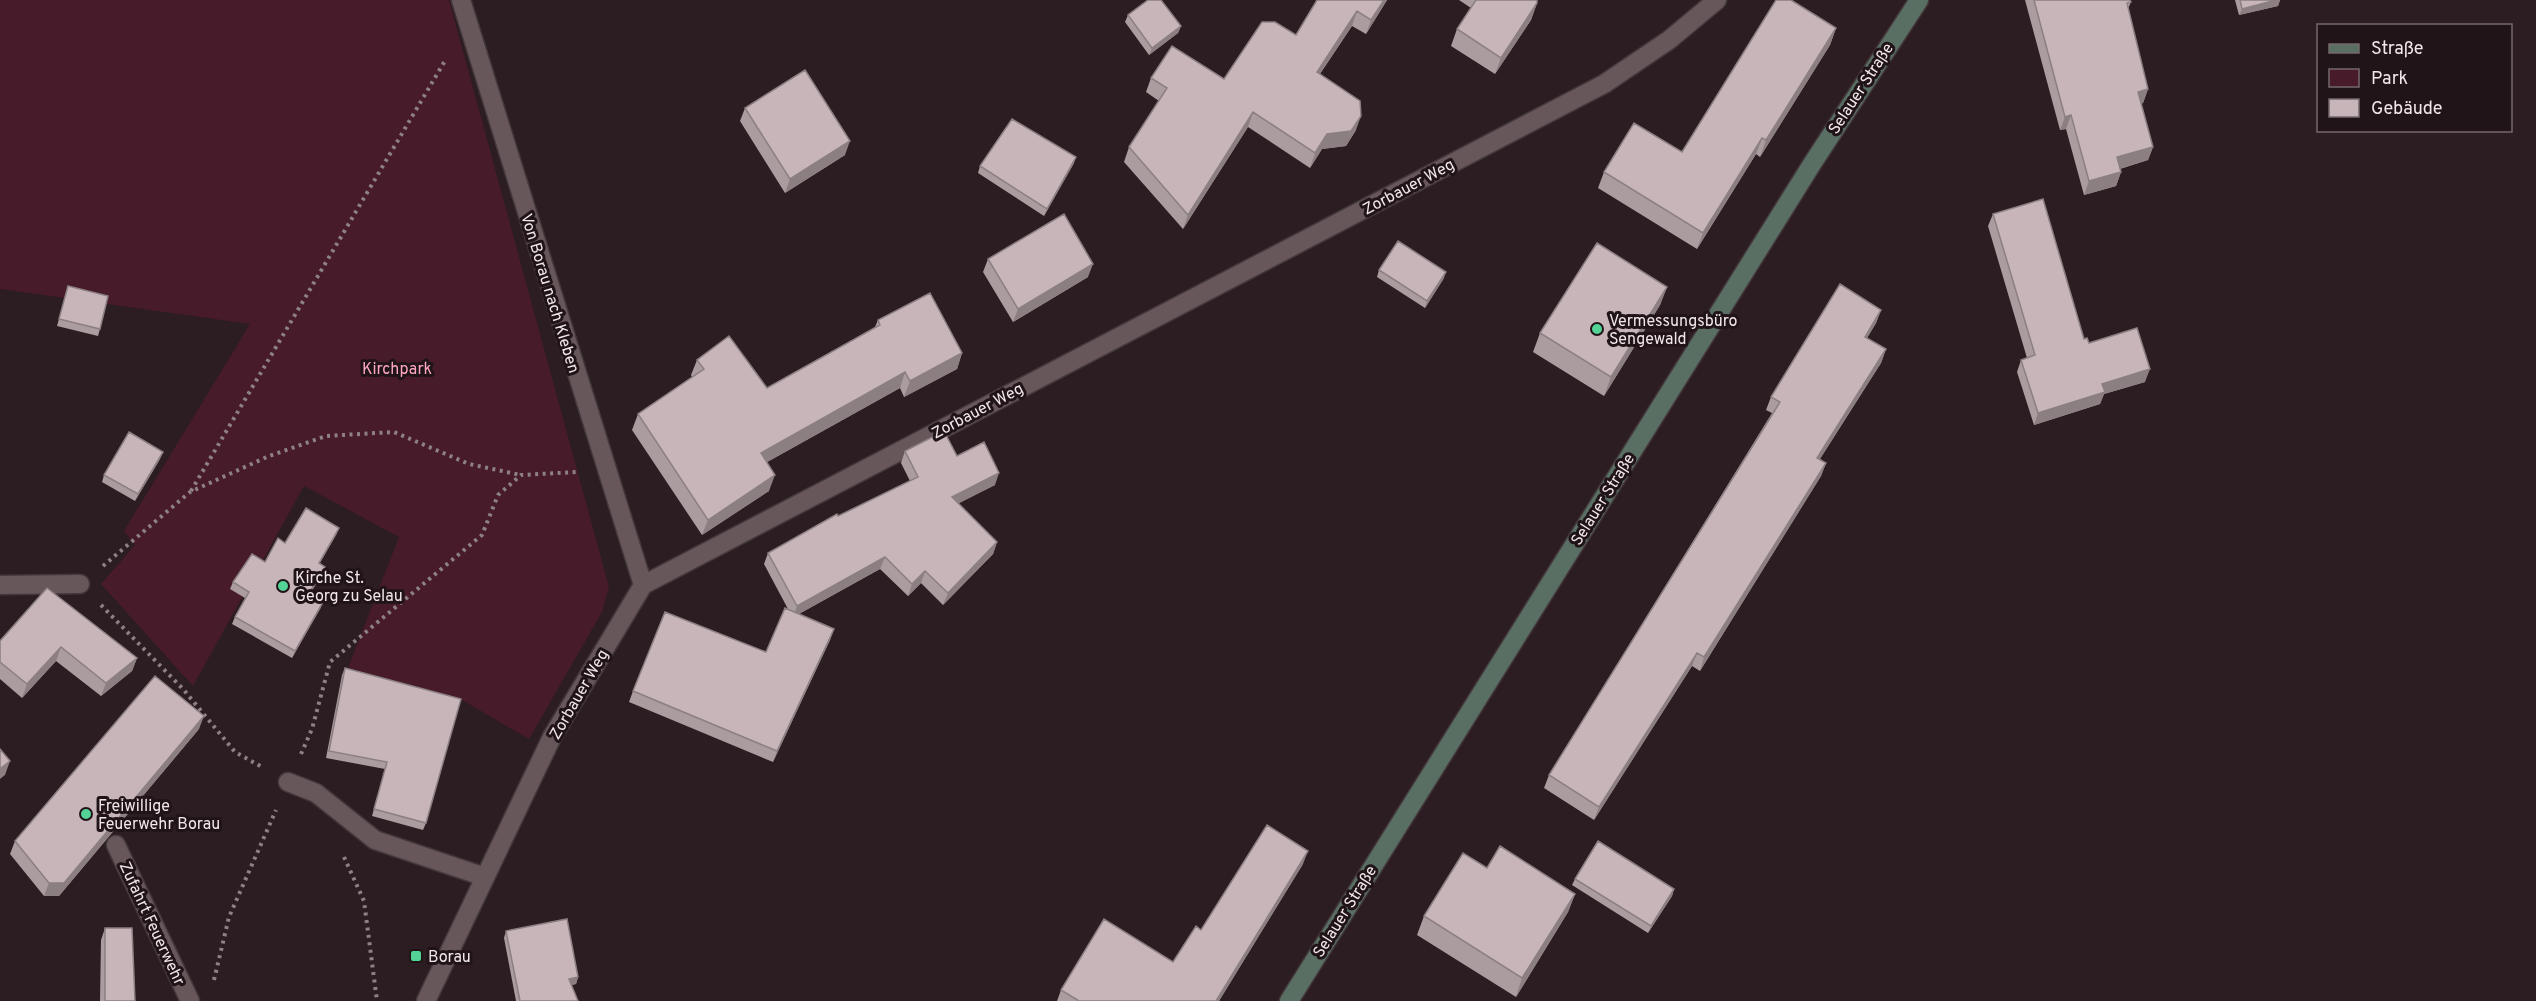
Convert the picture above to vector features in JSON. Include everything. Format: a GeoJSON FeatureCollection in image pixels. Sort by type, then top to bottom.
{"type":"FeatureCollection","features":[{"type":"Feature","properties":{"kind":"main road","name":"Selauer Straße"},"geometry":{"type":"LineString","coordinates":[[1288,1001],[1806,174],[1919,0]]}},
{"type":"Feature","properties":{"kind":"street","name":"Von Borau nach Kleben"},"geometry":{"type":"LineString","coordinates":[[461,0],[643,585]]}},
{"type":"Feature","properties":{"kind":"street","name":"Zorbauer Weg"},"geometry":{"type":"LineString","coordinates":[[426,1001],[552,737],[643,585],[1604,84],[1669,40],[1717,0]]}},
{"type":"Feature","properties":{"kind":"street"},"geometry":{"type":"LineString","coordinates":[[0,585],[80,584]]}},
{"type":"Feature","properties":{"kind":"street"},"geometry":{"type":"LineString","coordinates":[[288,782],[316,793],[375,840],[485,877]]}},
{"type":"Feature","properties":{"kind":"street","name":"Zufahrt Feuerwehr"},"geometry":{"type":"LineString","coordinates":[[116,844],[190,1001]]}},
{"type":"Feature","properties":{"kind":"path"},"geometry":{"type":"LineString","coordinates":[[190,492],[468,21]]}},
{"type":"Feature","properties":{"kind":"path"},"geometry":{"type":"LineString","coordinates":[[235,752],[183,689],[80,584],[190,492],[269,456],[326,436],[394,432],[469,464],[521,475],[606,471]]}},
{"type":"Feature","properties":{"kind":"path"},"geometry":{"type":"LineString","coordinates":[[214,982],[229,917],[312,729],[330,662],[482,535],[498,495],[521,475]]}},
{"type":"Feature","properties":{"kind":"path"},"geometry":{"type":"LineString","coordinates":[[340,847],[364,901],[376,1001]]}},
{"type":"Feature","properties":{"kind":"green space","name":"Kirchpark"},"geometry":{"type":"Polygon","coordinates":[[[0,0],[449,0],[609,587],[602,612],[529,739],[462,700],[348,668],[399,537],[304,486],[193,686],[101,584],[135,545],[124,531],[250,324],[0,289],[0,0]]]}},
{"type":"Feature","properties":{"kind":"building"},"geometry":{"type":"Polygon","coordinates":[[[1148,0],[1161,0],[1181,26],[1152,48],[1128,15],[1148,0]]]}},
{"type":"Feature","properties":{"kind":"building"},"geometry":{"type":"Polygon","coordinates":[[[1317,0],[1384,0],[1371,20],[1357,11],[1317,72],[1360,101],[1361,116],[1351,131],[1327,134],[1315,153],[1253,112],[1188,215],[1129,147],[1167,88],[1151,78],[1172,46],[1224,79],[1262,22],[1275,22],[1296,35],[1317,0]]]}},
{"type":"Feature","properties":{"kind":"building"},"geometry":{"type":"Polygon","coordinates":[[[1476,0],[1537,0],[1501,58],[1457,29],[1476,0]]]}},
{"type":"Feature","properties":{"kind":"building"},"geometry":{"type":"Polygon","coordinates":[[[1776,0],[1791,0],[1836,28],[1766,140],[1762,138],[1703,233],[1604,172],[1634,123],[1682,152],[1776,0]]]}},
{"type":"Feature","properties":{"kind":"building"},"geometry":{"type":"Polygon","coordinates":[[[2034,0],[2130,0],[2131,2],[2127,3],[2148,89],[2138,92],[2153,147],[2117,157],[2121,172],[2089,181],[2071,115],[2065,117],[2034,0]]]}},
{"type":"Feature","properties":{"kind":"building"},"geometry":{"type":"Polygon","coordinates":[[[2240,0],[2276,0],[2242,9],[2240,0]]]}},
{"type":"Feature","properties":{"kind":"building"},"geometry":{"type":"Polygon","coordinates":[[[805,70],[850,141],[790,179],[745,108],[805,70]]]}},
{"type":"Feature","properties":{"kind":"building"},"geometry":{"type":"Polygon","coordinates":[[[1012,119],[1076,157],[1047,209],[980,166],[1012,119]]]}},
{"type":"Feature","properties":{"kind":"building"},"geometry":{"type":"Polygon","coordinates":[[[2043,199],[2084,339],[2087,338],[2089,343],[2137,328],[2150,369],[2102,384],[2105,392],[2038,413],[2021,360],[2035,355],[1993,214],[2043,199]]]}},
{"type":"Feature","properties":{"kind":"building"},"geometry":{"type":"Polygon","coordinates":[[[1064,214],[1093,264],[1018,309],[988,259],[1064,214]]]}},
{"type":"Feature","properties":{"kind":"building"},"geometry":{"type":"Polygon","coordinates":[[[1398,241],[1446,272],[1427,301],[1379,270],[1398,241]]]}},
{"type":"Feature","properties":{"kind":"building","name":"Vermessungsbüro Sengewald"},"geometry":{"type":"Polygon","coordinates":[[[1597,243],[1667,287],[1611,377],[1540,333],[1597,243]]]}},
{"type":"Feature","properties":{"kind":"building"},"geometry":{"type":"Polygon","coordinates":[[[1840,284],[1881,310],[1865,337],[1886,349],[1817,458],[1826,463],[1704,657],[1697,653],[1599,807],[1549,775],[1780,402],[1771,397],[1840,284]]]}},
{"type":"Feature","properties":{"kind":"building"},"geometry":{"type":"Polygon","coordinates":[[[68,286],[108,296],[100,329],[59,319],[68,286]]]}},
{"type":"Feature","properties":{"kind":"building"},"geometry":{"type":"Polygon","coordinates":[[[930,293],[962,353],[910,381],[905,372],[761,453],[775,475],[708,520],[638,414],[704,369],[697,360],[729,336],[767,388],[880,325],[878,320],[930,293]]]}},
{"type":"Feature","properties":{"kind":"building"},"geometry":{"type":"Polygon","coordinates":[[[944,431],[957,456],[984,442],[999,473],[952,497],[997,542],[948,593],[925,571],[912,584],[885,557],[797,606],[768,553],[837,514],[838,516],[918,477],[905,451],[944,431]]]}},
{"type":"Feature","properties":{"kind":"building"},"geometry":{"type":"Polygon","coordinates":[[[129,432],[163,452],[138,494],[104,475],[129,432]]]}},
{"type":"Feature","properties":{"kind":"building","name":"Kirche St. Georg zu Selau"},"geometry":{"type":"Polygon","coordinates":[[[306,508],[339,528],[319,563],[325,567],[309,593],[323,602],[295,651],[235,617],[249,592],[233,582],[252,554],[265,562],[278,538],[285,543],[306,508]]]}},
{"type":"Feature","properties":{"kind":"building"},"geometry":{"type":"Polygon","coordinates":[[[47,588],[137,658],[106,683],[61,647],[27,684],[0,662],[0,641],[47,588]]]}},
{"type":"Feature","properties":{"kind":"building"},"geometry":{"type":"Polygon","coordinates":[[[785,608],[834,629],[777,751],[633,691],[665,612],[766,652],[785,608]]]}},
{"type":"Feature","properties":{"kind":"building"},"geometry":{"type":"Polygon","coordinates":[[[345,668],[461,699],[426,823],[374,809],[387,762],[329,751],[345,668]]]}},
{"type":"Feature","properties":{"kind":"building"},"geometry":{"type":"Polygon","coordinates":[[[155,676],[204,716],[64,883],[49,883],[15,841],[155,676]]]}},
{"type":"Feature","properties":{"kind":"building"},"geometry":{"type":"Polygon","coordinates":[[[0,749],[10,761],[0,769],[0,749]]]}},
{"type":"Feature","properties":{"kind":"building"},"geometry":{"type":"Polygon","coordinates":[[[1267,825],[1308,851],[1216,1001],[1079,1001],[1061,990],[1104,919],[1173,962],[1196,926],[1201,930],[1267,825]]]}},
{"type":"Feature","properties":{"kind":"building"},"geometry":{"type":"Polygon","coordinates":[[[1598,841],[1674,889],[1651,926],[1575,879],[1598,841]]]}},
{"type":"Feature","properties":{"kind":"building"},"geometry":{"type":"Polygon","coordinates":[[[1500,846],[1575,894],[1522,978],[1424,916],[1463,853],[1487,868],[1500,846]]]}},
{"type":"Feature","properties":{"kind":"building"},"geometry":{"type":"Polygon","coordinates":[[[567,919],[578,977],[569,979],[578,1001],[520,1001],[506,931],[567,919]]]}},
{"type":"Feature","properties":{"kind":"building"},"geometry":{"type":"Polygon","coordinates":[[[105,928],[132,928],[135,1001],[105,1001],[105,928]]]}},
{"type":"Feature","properties":{"kind":"place","name":"Vermessungsbüro Sengewald"},"geometry":{"type":"Point","coordinates":[1597,329]}},
{"type":"Feature","properties":{"kind":"place","name":"Kirche St. Georg zu Selau"},"geometry":{"type":"Point","coordinates":[283,586]}},
{"type":"Feature","properties":{"kind":"place","name":"Freiwillige Feuerwehr Borau"},"geometry":{"type":"Point","coordinates":[86,814]}},
{"type":"Feature","properties":{"kind":"place","name":"Borau"},"geometry":{"type":"Point","coordinates":[416,956]}}]}
